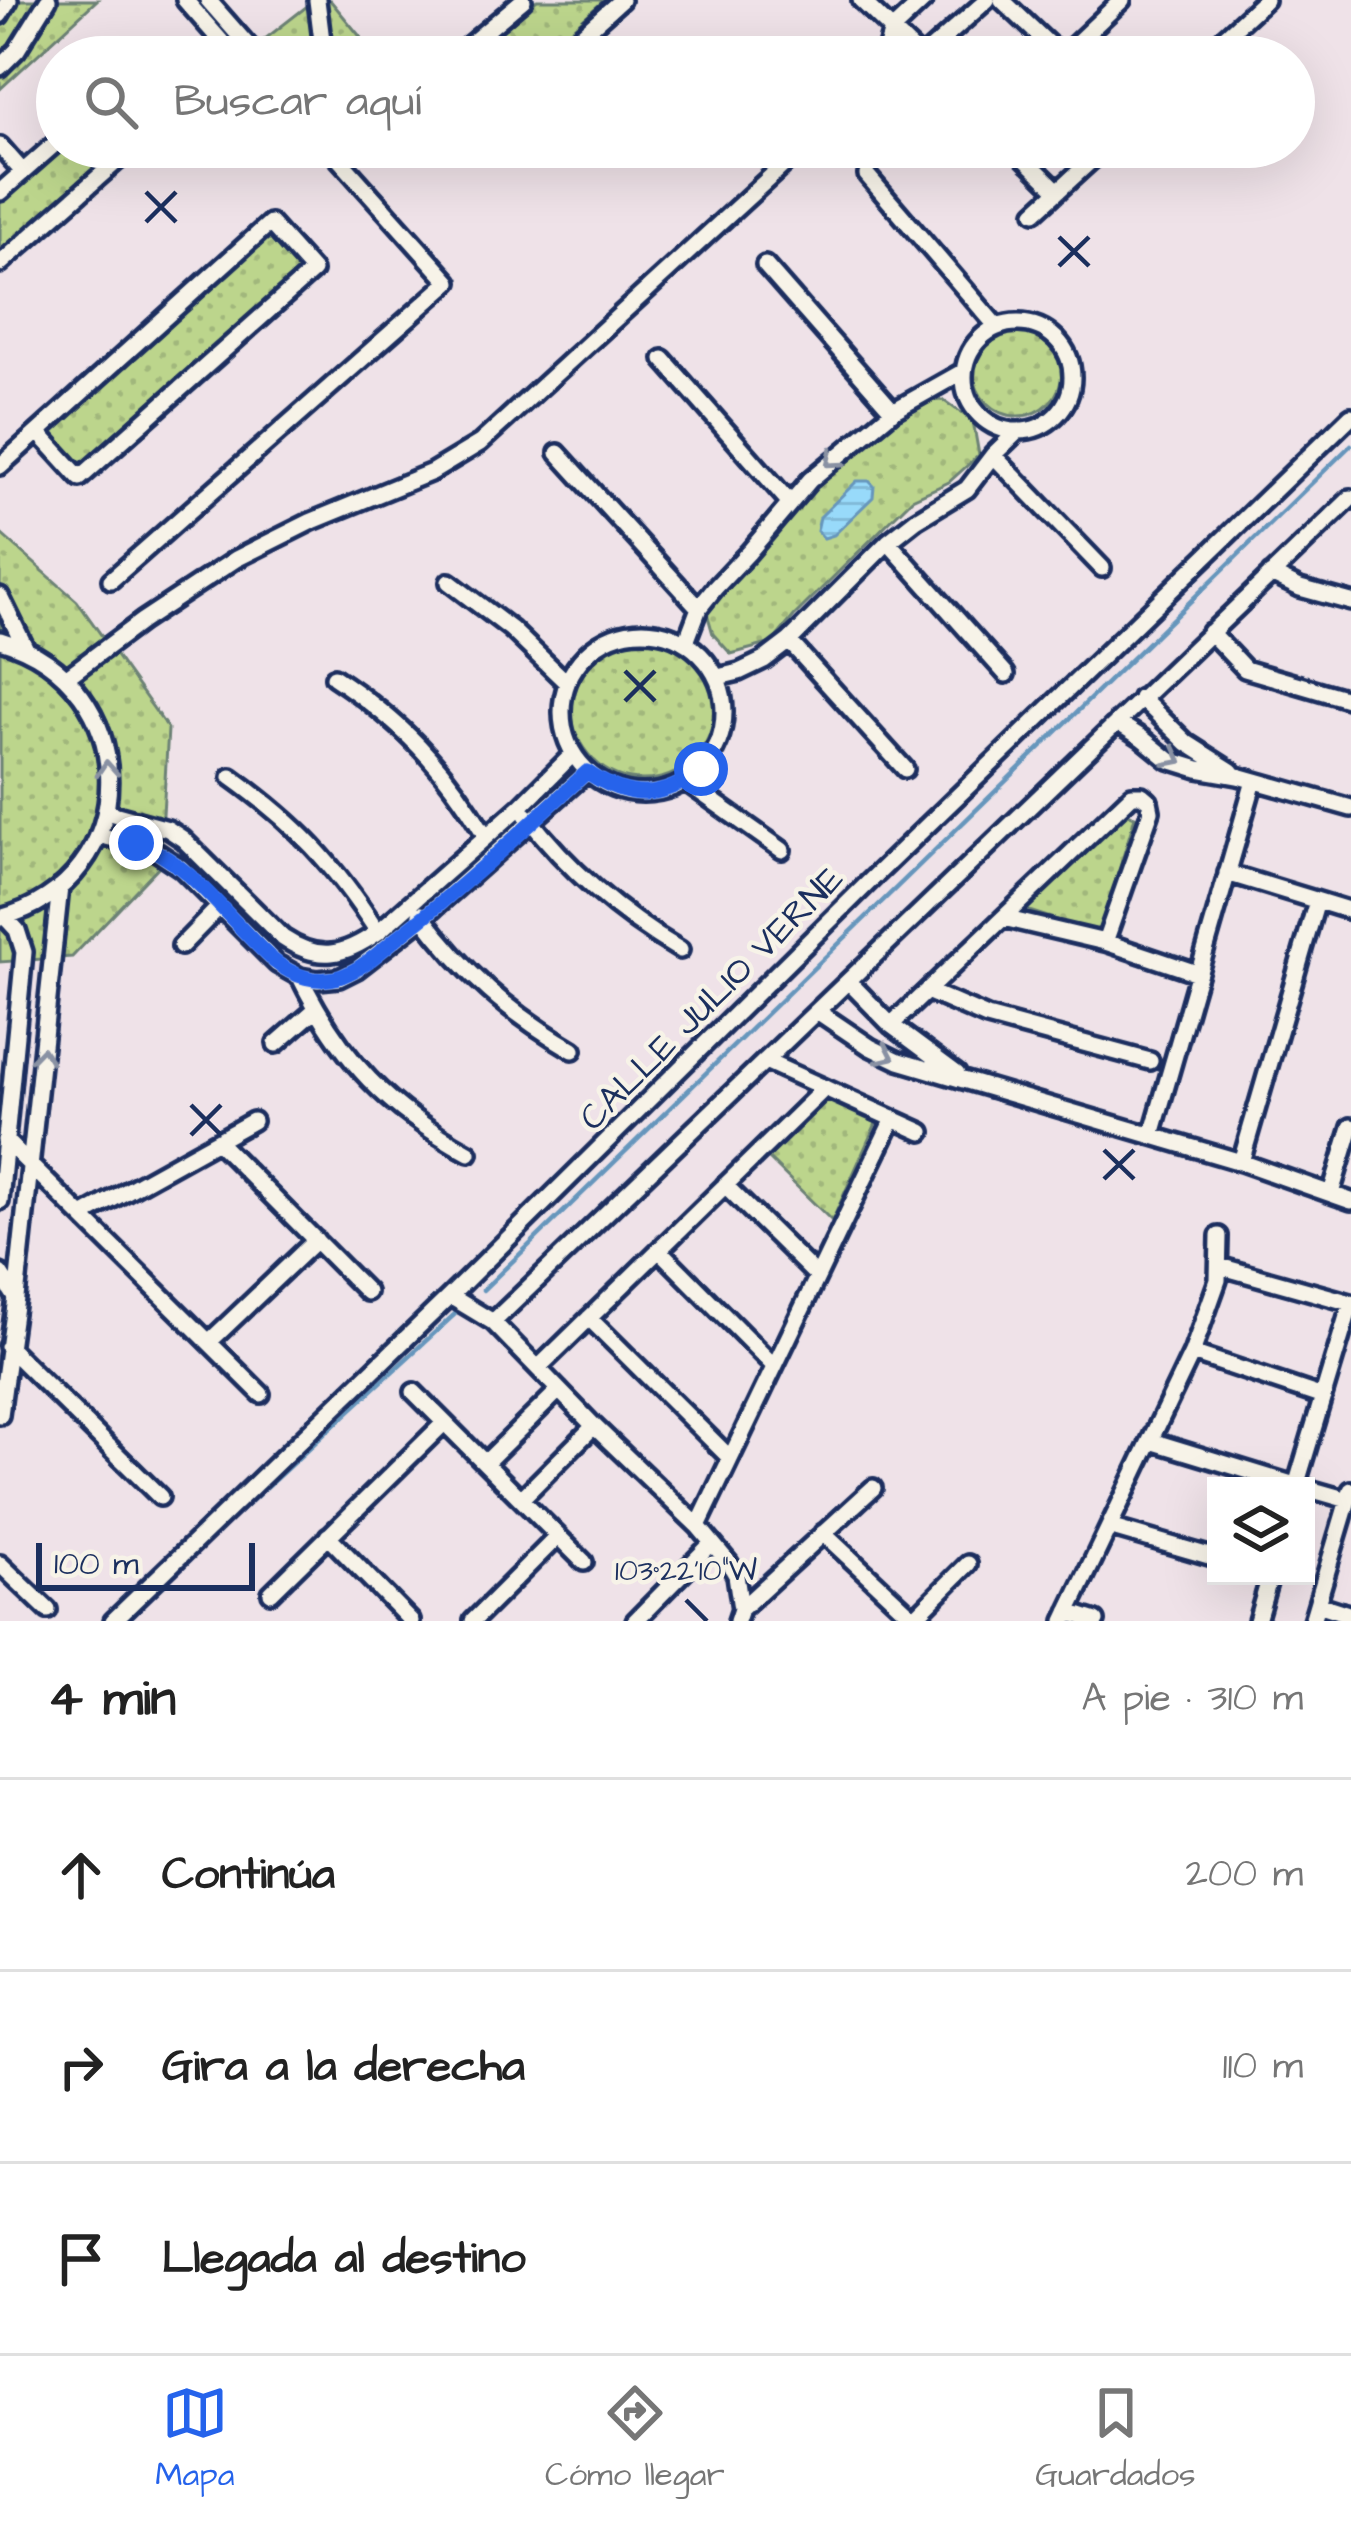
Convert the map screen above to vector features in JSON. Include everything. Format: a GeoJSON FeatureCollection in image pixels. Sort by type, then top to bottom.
{"type":"FeatureCollection","features":[{"type":"Feature","properties":{"kind":"street"},"geometry":{"type":"LineString","coordinates":[[0,15],[9,0]]}},
{"type":"Feature","properties":{"kind":"street"},"geometry":{"type":"LineString","coordinates":[[0,67],[17,50],[48,0]]}},
{"type":"Feature","properties":{"kind":"street"},"geometry":{"type":"LineString","coordinates":[[185,0],[217,36]]}},
{"type":"Feature","properties":{"kind":"street"},"geometry":{"type":"LineString","coordinates":[[208,0],[240,36]]}},
{"type":"Feature","properties":{"kind":"street"},"geometry":{"type":"LineString","coordinates":[[317,0],[321,36]]}},
{"type":"Feature","properties":{"kind":"street"},"geometry":{"type":"LineString","coordinates":[[480,36],[523,0]]}},
{"type":"Feature","properties":{"kind":"street"},"geometry":{"type":"LineString","coordinates":[[580,36],[621,0]]}},
{"type":"Feature","properties":{"kind":"street"},"geometry":{"type":"LineString","coordinates":[[862,0],[899,36]]}},
{"type":"Feature","properties":{"kind":"street"},"geometry":{"type":"LineString","coordinates":[[890,36],[923,0]]}},
{"type":"Feature","properties":{"kind":"street"},"geometry":{"type":"LineString","coordinates":[[946,36],[987,0]]}},
{"type":"Feature","properties":{"kind":"street"},"geometry":{"type":"LineString","coordinates":[[1002,0],[1040,36]]}},
{"type":"Feature","properties":{"kind":"street"},"geometry":{"type":"LineString","coordinates":[[1084,36],[1122,0]]}},
{"type":"Feature","properties":{"kind":"street"},"geometry":{"type":"LineString","coordinates":[[1226,36],[1265,0]]}},
{"type":"Feature","properties":{"kind":"street"},"geometry":{"type":"LineString","coordinates":[[0,146],[23,172]]}},
{"type":"Feature","properties":{"kind":"street"},"geometry":{"type":"LineString","coordinates":[[0,192],[36,161]]}},
{"type":"Feature","properties":{"kind":"street"},"geometry":{"type":"LineString","coordinates":[[0,264],[109,168]]}},
{"type":"Feature","properties":{"kind":"street"},"geometry":{"type":"LineString","coordinates":[[111,580],[448,282],[347,168]]}},
{"type":"Feature","properties":{"kind":"street"},"geometry":{"type":"LineString","coordinates":[[68,677],[236,559],[310,522],[432,472],[480,443],[780,168]]}},
{"type":"Feature","properties":{"kind":"street"},"geometry":{"type":"LineString","coordinates":[[1034,168],[1058,191]]}},
{"type":"Feature","properties":{"kind":"street"},"geometry":{"type":"LineString","coordinates":[[1035,212],[1083,168]]}},
{"type":"Feature","properties":{"kind":"street"},"geometry":{"type":"LineString","coordinates":[[867,175],[997,327]]}},
{"type":"Feature","properties":{"kind":"street"},"geometry":{"type":"LineString","coordinates":[[0,466],[270,223],[313,271],[80,478],[39,433]]}},
{"type":"Feature","properties":{"kind":"street"},"geometry":{"type":"LineString","coordinates":[[765,265],[892,411]]}},
{"type":"Feature","properties":{"kind":"street"},"geometry":{"type":"LineString","coordinates":[[1031,325],[1060,343],[1069,358],[1070,392],[1051,420],[1035,428],[1000,428],[972,406],[965,389],[964,370],[975,344],[997,327],[1031,325]]}},
{"type":"Feature","properties":{"kind":"street"},"geometry":{"type":"LineString","coordinates":[[663,359],[790,503]]}},
{"type":"Feature","properties":{"kind":"street"},"geometry":{"type":"LineString","coordinates":[[686,642],[699,608],[835,457],[892,411],[964,370]]}},
{"type":"Feature","properties":{"kind":"street","name":"CALLE JULIO VERNE"},"geometry":{"type":"LineString","coordinates":[[112,1621],[1351,416]]}},
{"type":"Feature","properties":{"kind":"street"},"geometry":{"type":"LineString","coordinates":[[718,677],[764,660],[789,641],[888,542],[967,489],[1018,431]]}},
{"type":"Feature","properties":{"kind":"street"},"geometry":{"type":"LineString","coordinates":[[558,453],[699,608]]}},
{"type":"Feature","properties":{"kind":"street"},"geometry":{"type":"LineString","coordinates":[[993,455],[1102,568]]}},
{"type":"Feature","properties":{"kind":"street"},"geometry":{"type":"LineString","coordinates":[[493,1322],[1351,498]]}},
{"type":"Feature","properties":{"kind":"street"},"geometry":{"type":"LineString","coordinates":[[888,542],[1006,674]]}},
{"type":"Feature","properties":{"kind":"street"},"geometry":{"type":"LineString","coordinates":[[1271,574],[1300,588],[1351,602]]}},
{"type":"Feature","properties":{"kind":"street"},"geometry":{"type":"LineString","coordinates":[[449,582],[512,629],[567,683]]}},
{"type":"Feature","properties":{"kind":"street"},"geometry":{"type":"LineString","coordinates":[[0,596],[26,649]]}},
{"type":"Feature","properties":{"kind":"street"},"geometry":{"type":"LineString","coordinates":[[641,630],[686,642],[704,657],[724,696],[722,735],[713,754],[686,782],[666,790],[646,794],[605,784],[587,772],[566,737],[562,719],[567,683],[579,662],[617,635],[641,630]]}},
{"type":"Feature","properties":{"kind":"street"},"geometry":{"type":"LineString","coordinates":[[1210,632],[1245,669],[1351,700]]}},
{"type":"Feature","properties":{"kind":"street"},"geometry":{"type":"LineString","coordinates":[[0,640],[26,649],[68,677],[86,700],[105,743],[109,766],[106,812],[82,863],[43,900],[3,918],[17,930],[24,952],[4,1110],[0,1201]]}},
{"type":"Feature","properties":{"kind":"street"},"geometry":{"type":"LineString","coordinates":[[789,641],[905,769]]}},
{"type":"Feature","properties":{"kind":"street"},"geometry":{"type":"LineString","coordinates":[[334,677],[371,701],[421,746],[485,835]]}},
{"type":"Feature","properties":{"kind":"street"},"geometry":{"type":"LineString","coordinates":[[1142,698],[1186,742],[1246,778]]}},
{"type":"Feature","properties":{"kind":"street"},"geometry":{"type":"LineString","coordinates":[[1117,722],[1168,760],[1351,808]]}},
{"type":"Feature","properties":{"kind":"street"},"geometry":{"type":"LineString","coordinates":[[106,812],[168,829],[283,938],[297,948],[337,953],[378,932],[573,754]]}},
{"type":"Feature","properties":{"kind":"street"},"geometry":{"type":"LineString","coordinates":[[98,835],[152,848],[181,868],[277,964],[300,977],[339,978],[423,918],[587,772]]}},
{"type":"Feature","properties":{"kind":"street"},"geometry":{"type":"LineString","coordinates":[[231,777],[275,808],[314,845],[349,886],[378,932]]}},
{"type":"Feature","properties":{"kind":"street"},"geometry":{"type":"LineString","coordinates":[[1152,1135],[1227,873],[1246,778]]}},
{"type":"Feature","properties":{"kind":"street"},"geometry":{"type":"LineString","coordinates":[[686,782],[782,850]]}},
{"type":"Feature","properties":{"kind":"street"},"geometry":{"type":"LineString","coordinates":[[891,1025],[1132,795],[1142,795],[1151,811],[1105,943]]}},
{"type":"Feature","properties":{"kind":"street"},"geometry":{"type":"LineString","coordinates":[[520,807],[598,894],[680,950]]}},
{"type":"Feature","properties":{"kind":"street"},"geometry":{"type":"LineString","coordinates":[[1227,873],[1351,911]]}},
{"type":"Feature","properties":{"kind":"street"},"geometry":{"type":"LineString","coordinates":[[0,1415],[59,887]]}},
{"type":"Feature","properties":{"kind":"street"},"geometry":{"type":"LineString","coordinates":[[411,901],[453,957],[489,993],[573,1050]]}},
{"type":"Feature","properties":{"kind":"street"},"geometry":{"type":"LineString","coordinates":[[1241,1162],[1317,901]]}},
{"type":"Feature","properties":{"kind":"street"},"geometry":{"type":"LineString","coordinates":[[181,946],[218,907]]}},
{"type":"Feature","properties":{"kind":"street"},"geometry":{"type":"LineString","coordinates":[[1004,917],[1105,943],[1197,974]]}},
{"type":"Feature","properties":{"kind":"street"},"geometry":{"type":"LineString","coordinates":[[300,977],[316,1010],[356,1067],[422,1126],[469,1153]]}},
{"type":"Feature","properties":{"kind":"street"},"geometry":{"type":"LineString","coordinates":[[848,981],[891,1025],[964,1079]]}},
{"type":"Feature","properties":{"kind":"street"},"geometry":{"type":"LineString","coordinates":[[927,991],[987,1017],[1150,1061]]}},
{"type":"Feature","properties":{"kind":"street"},"geometry":{"type":"LineString","coordinates":[[276,1044],[316,1010]]}},
{"type":"Feature","properties":{"kind":"street"},"geometry":{"type":"LineString","coordinates":[[817,1011],[870,1047],[929,1072],[1241,1162],[1351,1202]]}},
{"type":"Feature","properties":{"kind":"street"},"geometry":{"type":"LineString","coordinates":[[765,1060],[922,1132]]}},
{"type":"Feature","properties":{"kind":"street"},"geometry":{"type":"LineString","coordinates":[[538,1368],[825,1088]]}},
{"type":"Feature","properties":{"kind":"street"},"geometry":{"type":"LineString","coordinates":[[4,1110],[34,1127]]}},
{"type":"Feature","properties":{"kind":"street"},"geometry":{"type":"LineString","coordinates":[[698,1526],[892,1119]]}},
{"type":"Feature","properties":{"kind":"street"},"geometry":{"type":"LineString","coordinates":[[82,1216],[253,1120]]}},
{"type":"Feature","properties":{"kind":"street"},"geometry":{"type":"LineString","coordinates":[[1331,1193],[1351,1127]]}},
{"type":"Feature","properties":{"kind":"street"},"geometry":{"type":"LineString","coordinates":[[5,1140],[261,1394]]}},
{"type":"Feature","properties":{"kind":"street"},"geometry":{"type":"LineString","coordinates":[[217,1142],[367,1292]]}},
{"type":"Feature","properties":{"kind":"street"},"geometry":{"type":"LineString","coordinates":[[725,1185],[817,1276]]}},
{"type":"Feature","properties":{"kind":"street"},"geometry":{"type":"LineString","coordinates":[[1096,1621],[1066,1617],[1192,1353],[1218,1280],[1220,1236]]}},
{"type":"Feature","properties":{"kind":"street"},"geometry":{"type":"LineString","coordinates":[[209,1342],[316,1240]]}},
{"type":"Feature","properties":{"kind":"street"},"geometry":{"type":"LineString","coordinates":[[659,1250],[774,1366]]}},
{"type":"Feature","properties":{"kind":"street"},"geometry":{"type":"LineString","coordinates":[[1219,1266],[1351,1303],[1301,1477]]}},
{"type":"Feature","properties":{"kind":"street"},"geometry":{"type":"LineString","coordinates":[[0,1273],[16,1298]]}},
{"type":"Feature","properties":{"kind":"street"},"geometry":{"type":"LineString","coordinates":[[450,1296],[493,1322],[698,1526],[730,1563],[740,1591],[739,1615]]}},
{"type":"Feature","properties":{"kind":"street"},"geometry":{"type":"LineString","coordinates":[[589,1318],[730,1458]]}},
{"type":"Feature","properties":{"kind":"street"},"geometry":{"type":"LineString","coordinates":[[8,1347],[160,1497]]}},
{"type":"Feature","properties":{"kind":"street"},"geometry":{"type":"LineString","coordinates":[[1192,1353],[1323,1397]]}},
{"type":"Feature","properties":{"kind":"street"},"geometry":{"type":"LineString","coordinates":[[485,1463],[559,1390]]}},
{"type":"Feature","properties":{"kind":"street"},"geometry":{"type":"LineString","coordinates":[[414,1392],[584,1562]]}},
{"type":"Feature","properties":{"kind":"street"},"geometry":{"type":"LineString","coordinates":[[271,1592],[445,1423]]}},
{"type":"Feature","properties":{"kind":"street"},"geometry":{"type":"LineString","coordinates":[[521,1499],[594,1426]]}},
{"type":"Feature","properties":{"kind":"street"},"geometry":{"type":"LineString","coordinates":[[1150,1441],[1269,1477]]}},
{"type":"Feature","properties":{"kind":"street"},"geometry":{"type":"LineString","coordinates":[[739,1615],[873,1488]]}},
{"type":"Feature","properties":{"kind":"street"},"geometry":{"type":"LineString","coordinates":[[1315,1493],[1348,1506],[1314,1613],[1351,1615]]}},
{"type":"Feature","properties":{"kind":"street"},"geometry":{"type":"LineString","coordinates":[[1109,1527],[1207,1555]]}},
{"type":"Feature","properties":{"kind":"street"},"geometry":{"type":"LineString","coordinates":[[823,1533],[914,1618],[968,1564]]}},
{"type":"Feature","properties":{"kind":"street"},"geometry":{"type":"LineString","coordinates":[[473,1621],[558,1536]]}},
{"type":"Feature","properties":{"kind":"street"},"geometry":{"type":"LineString","coordinates":[[328,1537],[411,1621]]}},
{"type":"Feature","properties":{"kind":"street"},"geometry":{"type":"LineString","coordinates":[[635,1621],[712,1543]]}},
{"type":"Feature","properties":{"kind":"street"},"geometry":{"type":"LineString","coordinates":[[0,1564],[48,1610]]}},
{"type":"Feature","properties":{"kind":"street"},"geometry":{"type":"LineString","coordinates":[[1257,1621],[1267,1585]]}},
{"type":"Feature","properties":{"kind":"green space"},"geometry":{"type":"Polygon","coordinates":[[[0,0],[97,0],[58,36],[36,36],[36,56],[0,89],[0,0]]]}},
{"type":"Feature","properties":{"kind":"green space"},"geometry":{"type":"Polygon","coordinates":[[[315,0],[330,0],[360,36],[269,36],[315,0]]]}},
{"type":"Feature","properties":{"kind":"green space"},"geometry":{"type":"Polygon","coordinates":[[[537,0],[604,0],[564,36],[495,36],[537,0]]]}},
{"type":"Feature","properties":{"kind":"green space"},"geometry":{"type":"Polygon","coordinates":[[[36,165],[106,168],[0,263],[0,195],[36,165]]]}},
{"type":"Feature","properties":{"kind":"green space"},"geometry":{"type":"Polygon","coordinates":[[[267,231],[303,270],[81,468],[47,433],[267,231]]]}},
{"type":"Feature","properties":{"kind":"green space"},"geometry":{"type":"Polygon","coordinates":[[[1018,328],[1035,331],[1049,341],[1059,355],[1059,389],[1049,403],[1035,413],[1018,416],[1001,413],[987,403],[977,389],[974,372],[977,355],[987,341],[1001,331],[1018,328]]]}},
{"type":"Feature","properties":{"kind":"green space"},"geometry":{"type":"Polygon","coordinates":[[[943,400],[973,421],[979,455],[949,482],[912,499],[772,643],[731,654],[713,634],[707,613],[724,586],[822,476],[887,428],[912,402],[943,400]]]}},
{"type":"Feature","properties":{"kind":"green space"},"geometry":{"type":"Polygon","coordinates":[[[0,533],[77,601],[168,729],[160,865],[72,957],[0,962],[0,533]]]}},
{"type":"Feature","properties":{"kind":"green space"},"geometry":{"type":"Polygon","coordinates":[[[643,638],[670,643],[694,658],[709,682],[714,709],[709,736],[694,760],[670,775],[643,780],[616,775],[592,760],[577,736],[572,709],[577,682],[592,658],[616,643],[643,638]]]}},
{"type":"Feature","properties":{"kind":"green space"},"geometry":{"type":"Polygon","coordinates":[[[1121,811],[1135,817],[1100,934],[1026,910],[1026,903],[1121,811]]]}},
{"type":"Feature","properties":{"kind":"green space"},"geometry":{"type":"Polygon","coordinates":[[[830,1097],[877,1121],[832,1221],[767,1157],[830,1097]]]}},
{"type":"Feature","properties":{"kind":"water"},"geometry":{"type":"Polygon","coordinates":[[[857,481],[874,486],[873,497],[834,535],[824,538],[817,531],[820,517],[857,481]]]}},
{"type":"Feature","properties":{"kind":"waterway"},"geometry":{"type":"LineString","coordinates":[[483,1290],[1351,445]]}},
{"type":"Feature","properties":{"kind":"waterway"},"geometry":{"type":"LineString","coordinates":[[127,1621],[455,1314]]}},
{"type":"Feature","properties":{"kind":"route"},"geometry":{"type":"LineString","coordinates":[[136,843],[181,868],[277,964],[300,977],[339,978],[423,918],[587,772],[605,784],[646,794],[686,782],[701,769]]}}]}
